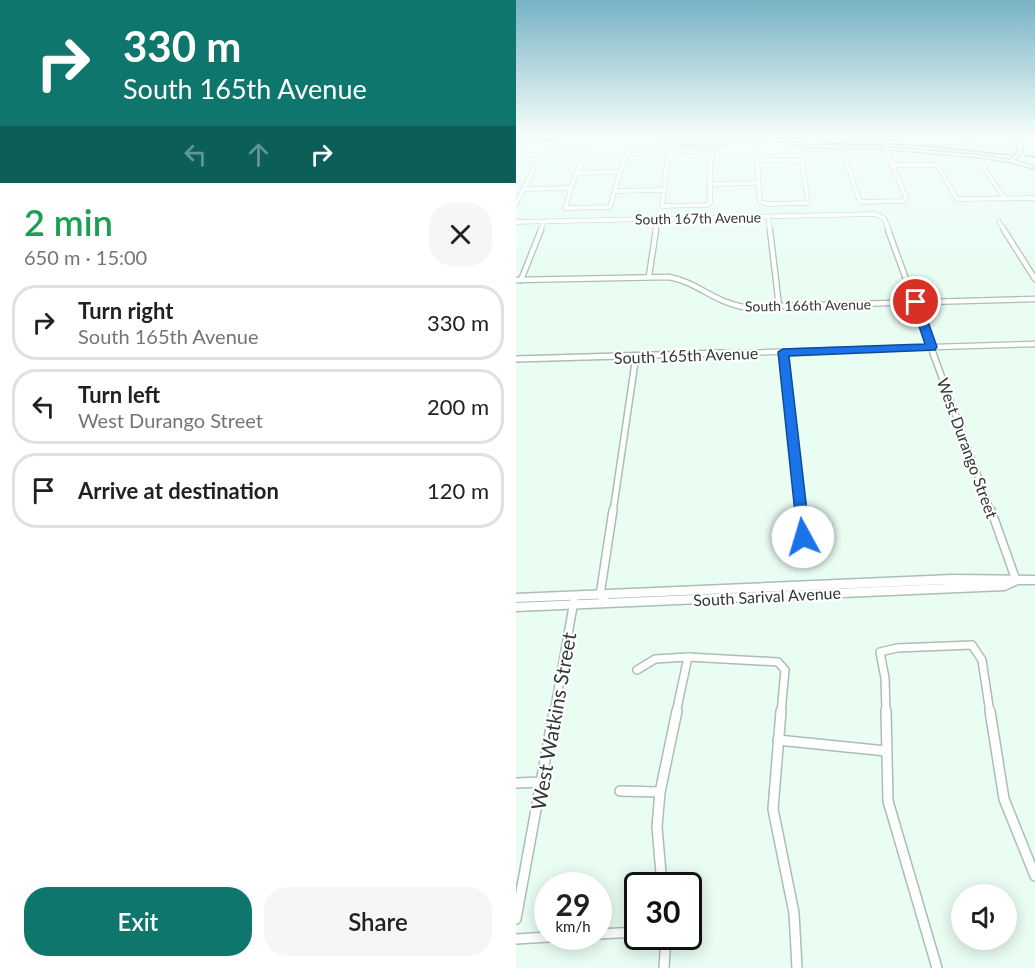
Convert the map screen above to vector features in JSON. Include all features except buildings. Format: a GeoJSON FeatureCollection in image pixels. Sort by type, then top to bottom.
{"type":"FeatureCollection","features":[{"type":"Feature","properties":{"kind":"main road","name":"South Sarival Avenue"},"geometry":{"type":"LineString","coordinates":[[516,607],[572,601],[953,579],[1035,580]]}},
{"type":"Feature","properties":{"kind":"main road","name":"South Sarival Avenue"},"geometry":{"type":"LineString","coordinates":[[516,598],[572,601]]}},
{"type":"Feature","properties":{"kind":"street"},"geometry":{"type":"LineString","coordinates":[[516,204],[529,179]]}},
{"type":"Feature","properties":{"kind":"street"},"geometry":{"type":"LineString","coordinates":[[574,179],[565,208],[610,207],[618,179]]}},
{"type":"Feature","properties":{"kind":"street"},"geometry":{"type":"LineString","coordinates":[[665,179],[662,206],[708,205],[711,179]]}},
{"type":"Feature","properties":{"kind":"street"},"geometry":{"type":"LineString","coordinates":[[758,179],[762,204],[808,203],[804,179]]}},
{"type":"Feature","properties":{"kind":"street"},"geometry":{"type":"LineString","coordinates":[[852,179],[860,202],[906,200],[897,179]]}},
{"type":"Feature","properties":{"kind":"street"},"geometry":{"type":"LineString","coordinates":[[945,179],[957,199],[1035,198]]}},
{"type":"Feature","properties":{"kind":"street"},"geometry":{"type":"LineString","coordinates":[[992,179],[1005,199]]}},
{"type":"Feature","properties":{"kind":"street"},"geometry":{"type":"LineString","coordinates":[[711,184],[758,183]]}},
{"type":"Feature","properties":{"kind":"street"},"geometry":{"type":"LineString","coordinates":[[523,189],[571,188]]}},
{"type":"Feature","properties":{"kind":"street"},"geometry":{"type":"LineString","coordinates":[[615,191],[663,190]]}},
{"type":"Feature","properties":{"kind":"street","name":"South 167th Avenue"},"geometry":{"type":"LineString","coordinates":[[516,222],[880,216]]}},
{"type":"Feature","properties":{"kind":"street","name":"West Durango Street"},"geometry":{"type":"LineString","coordinates":[[880,216],[884,218],[916,302],[1017,580]]}},
{"type":"Feature","properties":{"kind":"street"},"geometry":{"type":"LineString","coordinates":[[768,217],[779,306]]}},
{"type":"Feature","properties":{"kind":"street"},"geometry":{"type":"LineString","coordinates":[[649,276],[657,219]]}},
{"type":"Feature","properties":{"kind":"street"},"geometry":{"type":"LineString","coordinates":[[518,280],[544,222]]}},
{"type":"Feature","properties":{"kind":"street"},"geometry":{"type":"LineString","coordinates":[[999,222],[1035,279]]}},
{"type":"Feature","properties":{"kind":"street","name":"South 166th Avenue"},"geometry":{"type":"LineString","coordinates":[[518,280],[669,277],[687,282],[711,299],[726,305],[779,306],[1035,299]]}},
{"type":"Feature","properties":{"kind":"street","name":"South 165th Avenue"},"geometry":{"type":"LineString","coordinates":[[516,359],[1035,344]]}},
{"type":"Feature","properties":{"kind":"street"},"geometry":{"type":"LineString","coordinates":[[783,352],[803,537]]}},
{"type":"Feature","properties":{"kind":"street"},"geometry":{"type":"LineString","coordinates":[[604,599],[636,356]]}},
{"type":"Feature","properties":{"kind":"street","name":"West Watkins Street"},"geometry":{"type":"LineString","coordinates":[[516,920],[543,782],[572,601]]}},
{"type":"Feature","properties":{"kind":"street"},"geometry":{"type":"LineString","coordinates":[[937,968],[888,801],[885,678],[880,652],[897,648],[972,645],[982,660],[1004,800],[1035,876]]}},
{"type":"Feature","properties":{"kind":"street"},"geometry":{"type":"LineString","coordinates":[[661,872],[657,827],[660,792],[688,657]]}},
{"type":"Feature","properties":{"kind":"street"},"geometry":{"type":"LineString","coordinates":[[637,670],[655,659],[688,657],[778,662],[785,670],[773,809],[794,913],[797,968]]}},
{"type":"Feature","properties":{"kind":"street"},"geometry":{"type":"LineString","coordinates":[[778,740],[886,751]]}},
{"type":"Feature","properties":{"kind":"street"},"geometry":{"type":"LineString","coordinates":[[516,783],[543,782]]}},
{"type":"Feature","properties":{"kind":"street"},"geometry":{"type":"LineString","coordinates":[[620,791],[660,792]]}},
{"type":"Feature","properties":{"kind":"street"},"geometry":{"type":"LineString","coordinates":[[516,939],[534,938]]}},
{"type":"Feature","properties":{"kind":"street"},"geometry":{"type":"LineString","coordinates":[[664,968],[665,950]]}},
{"type":"Feature","properties":{"kind":"route"},"geometry":{"type":"LineString","coordinates":[[803,537],[783,352],[931,347],[916,302]]}}]}
